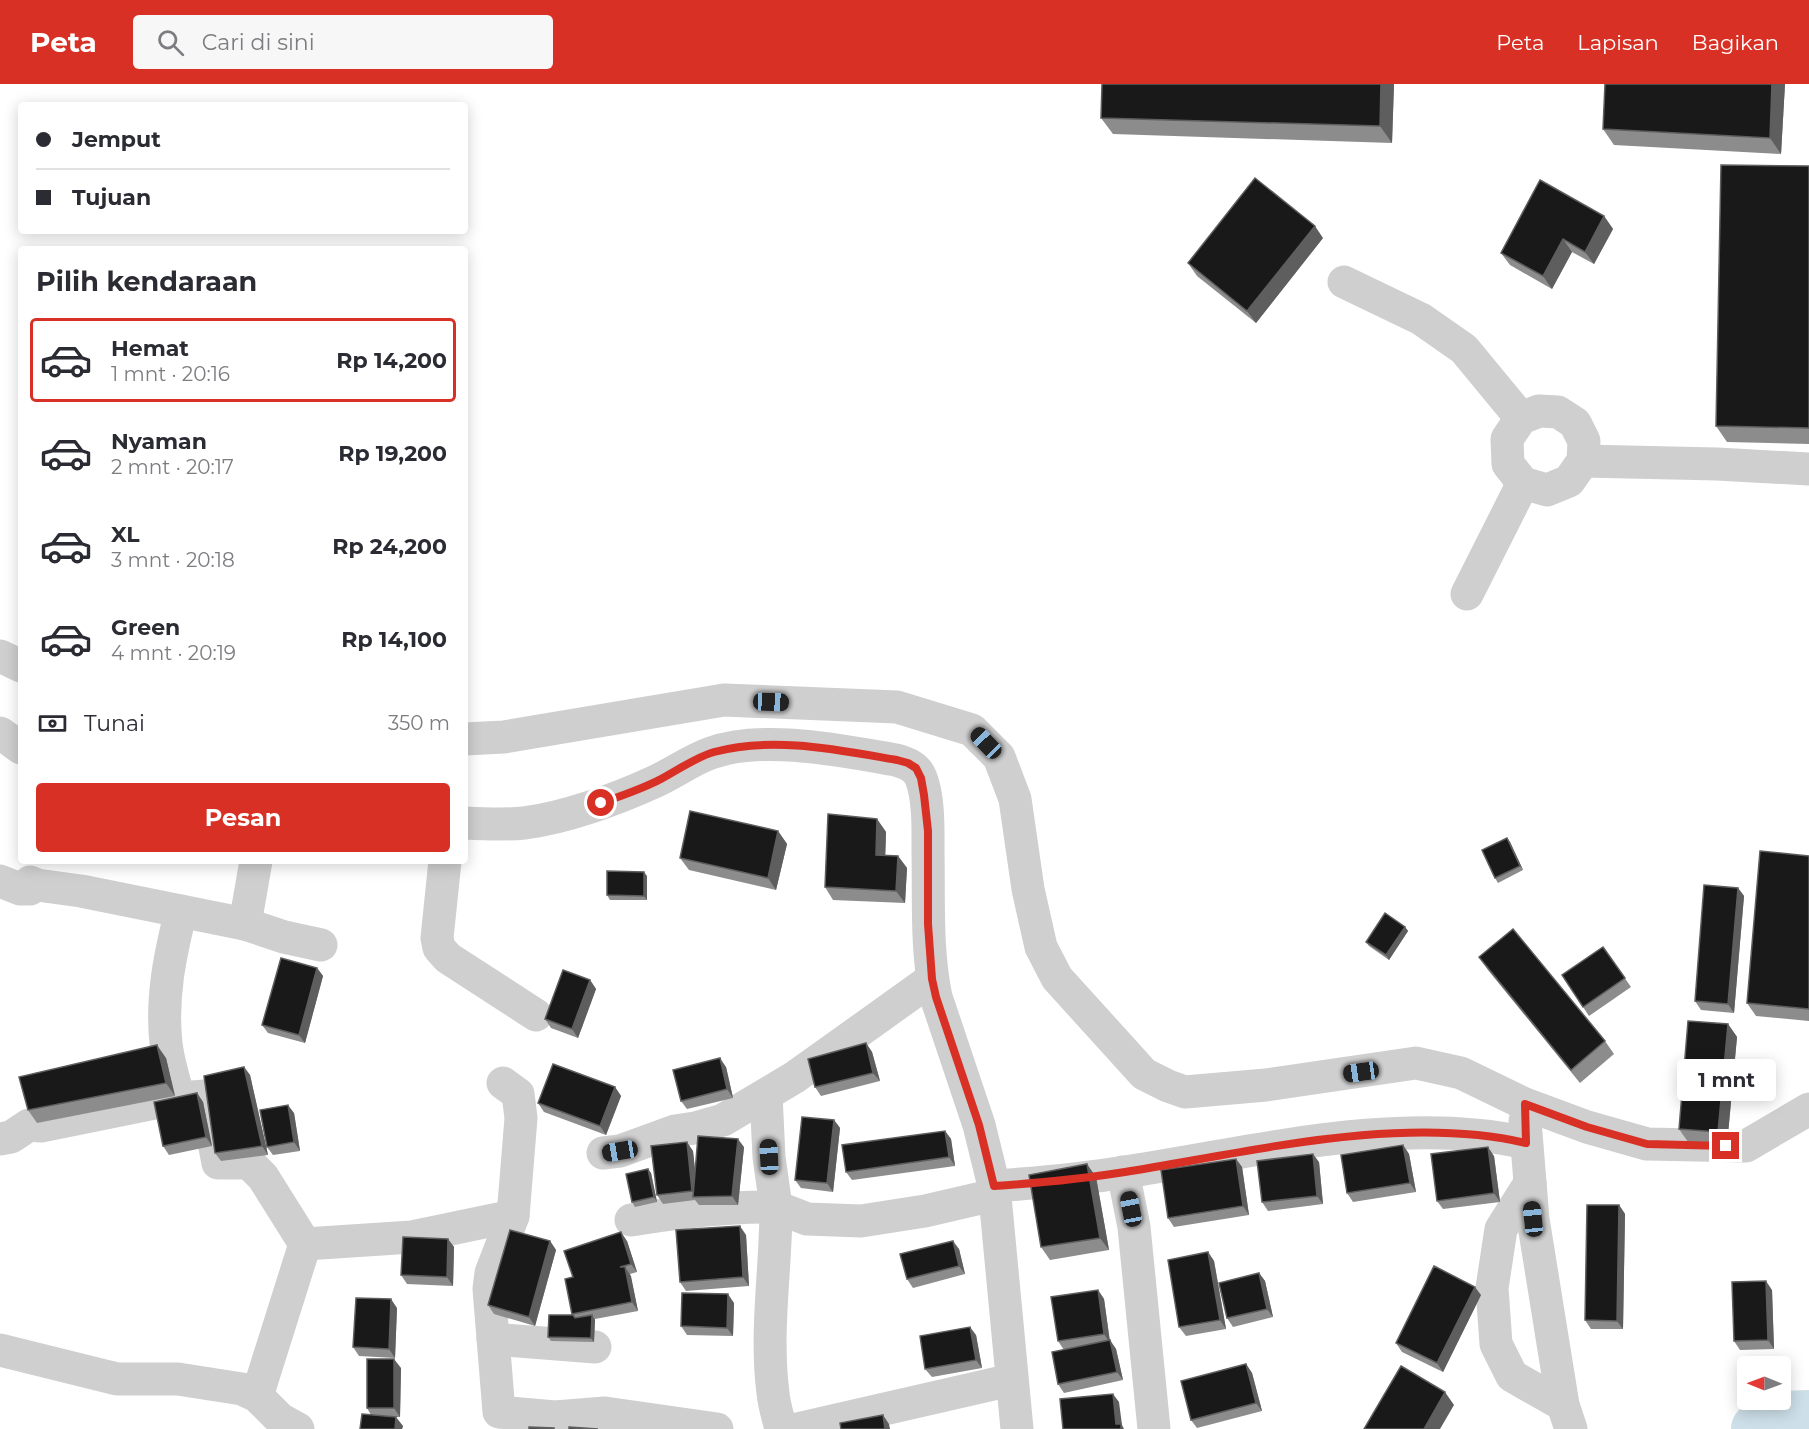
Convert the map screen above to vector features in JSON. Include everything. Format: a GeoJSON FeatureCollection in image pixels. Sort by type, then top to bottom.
{"type":"FeatureCollection","features":[{"type":"Feature","properties":{"kind":"street"},"geometry":{"type":"LineString","coordinates":[[1344,282],[1421,320],[1464,349],[1521,418]]}},
{"type":"Feature","properties":{"kind":"street"},"geometry":{"type":"LineString","coordinates":[[1539,411],[1558,412],[1575,423],[1584,441],[1583,461],[1569,481],[1547,490],[1523,483],[1508,464],[1507,439],[1521,418],[1539,411]]}},
{"type":"Feature","properties":{"kind":"street"},"geometry":{"type":"LineString","coordinates":[[1583,461],[1809,469]]}},
{"type":"Feature","properties":{"kind":"street"},"geometry":{"type":"LineString","coordinates":[[1467,594],[1523,483]]}},
{"type":"Feature","properties":{"kind":"street"},"geometry":{"type":"LineString","coordinates":[[0,656],[18,665]]}},
{"type":"Feature","properties":{"kind":"street"},"geometry":{"type":"LineString","coordinates":[[468,739],[504,737],[724,700],[897,707],[972,730],[999,757],[1015,799],[1028,889],[1041,947],[1057,978],[1144,1074],[1185,1092],[1266,1085],[1416,1063],[1461,1073],[1525,1104],[1587,1127],[1647,1144],[1746,1146],[1809,1109]]}},
{"type":"Feature","properties":{"kind":"street"},"geometry":{"type":"LineString","coordinates":[[0,733],[18,746]]}},
{"type":"Feature","properties":{"kind":"street"},"geometry":{"type":"LineString","coordinates":[[468,823],[526,823],[566,813],[618,797],[657,781],[712,753],[739,747],[780,744],[858,754],[908,763],[916,768],[921,778],[928,831],[928,924],[932,979],[979,1125],[994,1190],[1017,1429]]}},
{"type":"Feature","properties":{"kind":"street"},"geometry":{"type":"LineString","coordinates":[[245,924],[255,864]]}},
{"type":"Feature","properties":{"kind":"street"},"geometry":{"type":"LineString","coordinates":[[445,864],[437,938],[439,948],[448,958],[536,1015]]}},
{"type":"Feature","properties":{"kind":"street"},"geometry":{"type":"LineString","coordinates":[[0,881],[20,889],[30,889],[30,882],[81,891],[245,924],[284,937],[321,945]]}},
{"type":"Feature","properties":{"kind":"street"},"geometry":{"type":"LineString","coordinates":[[179,1098],[166,1045],[164,1006],[169,962],[181,911]]}},
{"type":"Feature","properties":{"kind":"street"},"geometry":{"type":"LineString","coordinates":[[603,1153],[620,1151],[675,1131],[723,1120],[839,1048],[932,979]]}},
{"type":"Feature","properties":{"kind":"street"},"geometry":{"type":"LineString","coordinates":[[503,1083],[518,1094],[521,1106],[513,1216],[491,1273],[489,1289],[499,1412],[555,1417],[605,1413],[677,1426],[717,1429]]}},
{"type":"Feature","properties":{"kind":"street"},"geometry":{"type":"LineString","coordinates":[[766,1095],[769,1157],[776,1207],[770,1352],[773,1394],[781,1429]]}},
{"type":"Feature","properties":{"kind":"street"},"geometry":{"type":"LineString","coordinates":[[0,1139],[11,1137],[29,1125],[41,1126],[179,1098],[205,1096],[218,1163],[249,1163],[263,1178],[305,1244],[257,1396]]}},
{"type":"Feature","properties":{"kind":"street"},"geometry":{"type":"LineString","coordinates":[[1525,1104],[1533,1219],[1567,1417]]}},
{"type":"Feature","properties":{"kind":"street"},"geometry":{"type":"LineString","coordinates":[[631,1220],[672,1213],[736,1207],[776,1207],[807,1218],[861,1221],[925,1211],[994,1190],[1123,1172],[1271,1147],[1425,1133],[1505,1138],[1526,1143]]}},
{"type":"Feature","properties":{"kind":"street"},"geometry":{"type":"LineString","coordinates":[[1123,1172],[1134,1227],[1154,1429]]}},
{"type":"Feature","properties":{"kind":"street"},"geometry":{"type":"LineString","coordinates":[[1530,1183],[1501,1229],[1492,1288],[1496,1344],[1512,1376],[1567,1417]]}},
{"type":"Feature","properties":{"kind":"street"},"geometry":{"type":"LineString","coordinates":[[305,1244],[412,1237],[513,1216]]}},
{"type":"Feature","properties":{"kind":"street"},"geometry":{"type":"LineString","coordinates":[[493,1339],[595,1347]]}},
{"type":"Feature","properties":{"kind":"street"},"geometry":{"type":"LineString","coordinates":[[0,1350],[117,1379],[178,1378],[242,1389],[257,1396],[280,1419],[298,1429]]}},
{"type":"Feature","properties":{"kind":"street"},"geometry":{"type":"LineString","coordinates":[[797,1429],[1011,1380]]}},
{"type":"Feature","properties":{"kind":"building"},"geometry":{"type":"Polygon","coordinates":[[[1102,84],[1381,84],[1380,126],[1101,118],[1102,84]]]}},
{"type":"Feature","properties":{"kind":"building"},"geometry":{"type":"Polygon","coordinates":[[[1605,84],[1772,84],[1770,138],[1603,129],[1605,84]]]}},
{"type":"Feature","properties":{"kind":"building"},"geometry":{"type":"Polygon","coordinates":[[[1721,165],[1809,166],[1809,428],[1716,426],[1721,165]]]}},
{"type":"Feature","properties":{"kind":"building"},"geometry":{"type":"Polygon","coordinates":[[[1255,178],[1315,226],[1247,311],[1188,263],[1255,178]]]}},
{"type":"Feature","properties":{"kind":"building"},"geometry":{"type":"Polygon","coordinates":[[[1540,180],[1604,216],[1585,252],[1563,239],[1543,276],[1501,253],[1540,180]]]}},
{"type":"Feature","properties":{"kind":"building"},"geometry":{"type":"Polygon","coordinates":[[[690,811],[778,831],[768,878],[680,858],[690,811]]]}},
{"type":"Feature","properties":{"kind":"building"},"geometry":{"type":"Polygon","coordinates":[[[828,814],[877,819],[876,855],[898,856],[896,891],[825,887],[828,814]]]}},
{"type":"Feature","properties":{"kind":"building"},"geometry":{"type":"Polygon","coordinates":[[[1507,838],[1520,866],[1495,878],[1482,850],[1507,838]]]}},
{"type":"Feature","properties":{"kind":"building"},"geometry":{"type":"Polygon","coordinates":[[[1760,851],[1809,856],[1809,1009],[1747,1003],[1760,851]]]}},
{"type":"Feature","properties":{"kind":"building"},"geometry":{"type":"Polygon","coordinates":[[[607,871],[644,872],[644,896],[607,895],[607,871]]]}},
{"type":"Feature","properties":{"kind":"building"},"geometry":{"type":"Polygon","coordinates":[[[1704,885],[1738,888],[1728,1004],[1695,1001],[1704,885]]]}},
{"type":"Feature","properties":{"kind":"building"},"geometry":{"type":"Polygon","coordinates":[[[1385,913],[1405,927],[1386,955],[1366,942],[1385,913]]]}},
{"type":"Feature","properties":{"kind":"building"},"geometry":{"type":"Polygon","coordinates":[[[1513,929],[1605,1041],[1571,1070],[1479,957],[1513,929]]]}},
{"type":"Feature","properties":{"kind":"building"},"geometry":{"type":"Polygon","coordinates":[[[1603,947],[1625,978],[1583,1007],[1562,975],[1603,947]]]}},
{"type":"Feature","properties":{"kind":"building"},"geometry":{"type":"Polygon","coordinates":[[[281,958],[317,968],[299,1035],[262,1025],[281,958]]]}},
{"type":"Feature","properties":{"kind":"building"},"geometry":{"type":"Polygon","coordinates":[[[563,970],[590,980],[572,1029],[545,1019],[563,970]]]}},
{"type":"Feature","properties":{"kind":"building"},"geometry":{"type":"Polygon","coordinates":[[[1688,1021],[1728,1024],[1718,1132],[1679,1129],[1688,1021]]]}},
{"type":"Feature","properties":{"kind":"building"},"geometry":{"type":"Polygon","coordinates":[[[866,1043],[873,1073],[815,1087],[808,1059],[866,1043]]]}},
{"type":"Feature","properties":{"kind":"building"},"geometry":{"type":"Polygon","coordinates":[[[157,1045],[166,1083],[28,1110],[19,1077],[157,1045]]]}},
{"type":"Feature","properties":{"kind":"building"},"geometry":{"type":"Polygon","coordinates":[[[720,1058],[727,1089],[681,1101],[673,1070],[720,1058]]]}},
{"type":"Feature","properties":{"kind":"building"},"geometry":{"type":"Polygon","coordinates":[[[553,1064],[615,1087],[600,1126],[538,1103],[553,1064]]]}},
{"type":"Feature","properties":{"kind":"building"},"geometry":{"type":"Polygon","coordinates":[[[244,1067],[262,1146],[215,1153],[204,1076],[244,1067]]]}},
{"type":"Feature","properties":{"kind":"building"},"geometry":{"type":"Polygon","coordinates":[[[197,1093],[206,1137],[163,1146],[154,1102],[197,1093]]]}},
{"type":"Feature","properties":{"kind":"building"},"geometry":{"type":"Polygon","coordinates":[[[288,1105],[294,1142],[267,1147],[260,1110],[288,1105]]]}},
{"type":"Feature","properties":{"kind":"building"},"geometry":{"type":"Polygon","coordinates":[[[802,1117],[834,1120],[827,1183],[795,1180],[802,1117]]]}},
{"type":"Feature","properties":{"kind":"building"},"geometry":{"type":"Polygon","coordinates":[[[945,1131],[949,1157],[846,1172],[842,1145],[945,1131]]]}},
{"type":"Feature","properties":{"kind":"building"},"geometry":{"type":"Polygon","coordinates":[[[698,1136],[738,1139],[732,1196],[693,1197],[698,1136]]]}},
{"type":"Feature","properties":{"kind":"building"},"geometry":{"type":"Polygon","coordinates":[[[687,1142],[692,1191],[657,1195],[651,1146],[687,1142]]]}},
{"type":"Feature","properties":{"kind":"building"},"geometry":{"type":"Polygon","coordinates":[[[1403,1145],[1410,1183],[1347,1193],[1341,1155],[1403,1145]]]}},
{"type":"Feature","properties":{"kind":"building"},"geometry":{"type":"Polygon","coordinates":[[[1488,1147],[1494,1193],[1437,1201],[1431,1154],[1488,1147]]]}},
{"type":"Feature","properties":{"kind":"building"},"geometry":{"type":"Polygon","coordinates":[[[1313,1154],[1317,1196],[1262,1202],[1257,1161],[1313,1154]]]}},
{"type":"Feature","properties":{"kind":"building"},"geometry":{"type":"Polygon","coordinates":[[[1236,1159],[1243,1206],[1168,1218],[1161,1170],[1236,1159]]]}},
{"type":"Feature","properties":{"kind":"building"},"geometry":{"type":"Polygon","coordinates":[[[1087,1164],[1100,1238],[1041,1247],[1029,1175],[1087,1164]]]}},
{"type":"Feature","properties":{"kind":"building"},"geometry":{"type":"Polygon","coordinates":[[[648,1169],[654,1197],[632,1202],[626,1174],[648,1169]]]}},
{"type":"Feature","properties":{"kind":"building"},"geometry":{"type":"Polygon","coordinates":[[[1587,1205],[1619,1205],[1617,1321],[1585,1320],[1587,1205]]]}},
{"type":"Feature","properties":{"kind":"building"},"geometry":{"type":"Polygon","coordinates":[[[740,1226],[743,1277],[680,1282],[676,1230],[740,1226]]]}},
{"type":"Feature","properties":{"kind":"building"},"geometry":{"type":"Polygon","coordinates":[[[510,1230],[550,1241],[529,1317],[488,1305],[510,1230]]]}},
{"type":"Feature","properties":{"kind":"building"},"geometry":{"type":"Polygon","coordinates":[[[621,1232],[631,1264],[620,1267],[625,1267],[632,1302],[572,1314],[565,1279],[573,1277],[564,1251],[621,1232]]]}},
{"type":"Feature","properties":{"kind":"building"},"geometry":{"type":"Polygon","coordinates":[[[403,1237],[448,1239],[447,1277],[401,1275],[403,1237]]]}},
{"type":"Feature","properties":{"kind":"building"},"geometry":{"type":"Polygon","coordinates":[[[953,1241],[959,1266],[907,1279],[900,1254],[953,1241]]]}},
{"type":"Feature","properties":{"kind":"building"},"geometry":{"type":"Polygon","coordinates":[[[1208,1252],[1220,1320],[1179,1327],[1168,1260],[1208,1252]]]}},
{"type":"Feature","properties":{"kind":"building"},"geometry":{"type":"Polygon","coordinates":[[[1434,1266],[1475,1287],[1437,1363],[1396,1343],[1434,1266]]]}},
{"type":"Feature","properties":{"kind":"building"},"geometry":{"type":"Polygon","coordinates":[[[1259,1273],[1267,1309],[1227,1318],[1219,1283],[1259,1273]]]}},
{"type":"Feature","properties":{"kind":"building"},"geometry":{"type":"Polygon","coordinates":[[[1766,1281],[1768,1340],[1734,1341],[1732,1282],[1766,1281]]]}},
{"type":"Feature","properties":{"kind":"building"},"geometry":{"type":"Polygon","coordinates":[[[1098,1290],[1104,1334],[1058,1341],[1051,1297],[1098,1290]]]}},
{"type":"Feature","properties":{"kind":"building"},"geometry":{"type":"Polygon","coordinates":[[[682,1293],[728,1294],[727,1328],[681,1326],[682,1293]]]}},
{"type":"Feature","properties":{"kind":"building"},"geometry":{"type":"Polygon","coordinates":[[[356,1298],[391,1299],[389,1349],[353,1347],[356,1298]]]}},
{"type":"Feature","properties":{"kind":"building"},"geometry":{"type":"Polygon","coordinates":[[[549,1315],[573,1315],[575,1318],[592,1315],[591,1338],[548,1337],[549,1315]]]}},
{"type":"Feature","properties":{"kind":"building"},"geometry":{"type":"Polygon","coordinates":[[[970,1327],[976,1360],[925,1369],[920,1336],[970,1327]]]}},
{"type":"Feature","properties":{"kind":"building"},"geometry":{"type":"Polygon","coordinates":[[[1110,1340],[1117,1372],[1058,1384],[1052,1352],[1110,1340]]]}},
{"type":"Feature","properties":{"kind":"building"},"geometry":{"type":"Polygon","coordinates":[[[367,1359],[394,1359],[394,1408],[367,1408],[367,1359]]]}},
{"type":"Feature","properties":{"kind":"building"},"geometry":{"type":"Polygon","coordinates":[[[1246,1364],[1256,1403],[1191,1420],[1181,1381],[1246,1364]]]}},
{"type":"Feature","properties":{"kind":"building"},"geometry":{"type":"Polygon","coordinates":[[[1401,1366],[1445,1392],[1424,1429],[1364,1429],[1401,1366]]]}},
{"type":"Feature","properties":{"kind":"building"},"geometry":{"type":"Polygon","coordinates":[[[1113,1394],[1116,1424],[1121,1424],[1121,1429],[1063,1429],[1060,1399],[1113,1394]]]}},
{"type":"Feature","properties":{"kind":"building"},"geometry":{"type":"Polygon","coordinates":[[[362,1414],[396,1417],[395,1429],[360,1429],[362,1414]]]}},
{"type":"Feature","properties":{"kind":"building"},"geometry":{"type":"Polygon","coordinates":[[[883,1415],[885,1429],[841,1429],[840,1423],[883,1415]]]}},
{"type":"Feature","properties":{"kind":"building"},"geometry":{"type":"Polygon","coordinates":[[[529,1427],[554,1428],[554,1429],[529,1429],[529,1427]]]}},
{"type":"Feature","properties":{"kind":"building"},"geometry":{"type":"Polygon","coordinates":[[[569,1427],[598,1429],[569,1429],[569,1427]]]}},
{"type":"Feature","properties":{"kind":"waterway"},"geometry":{"type":"LineString","coordinates":[[1758,1429],[1782,1418],[1809,1417]]}},
{"type":"Feature","properties":{"kind":"route"},"geometry":{"type":"LineString","coordinates":[[601,803],[657,781],[712,753],[739,747],[780,744],[826,749],[897,760],[916,768],[921,778],[928,831],[928,924],[932,979],[979,1125],[994,1186],[1123,1172],[1271,1147],[1362,1137],[1425,1133],[1505,1138],[1526,1143],[1525,1104],[1587,1127],[1647,1144],[1726,1146]]}}]}
